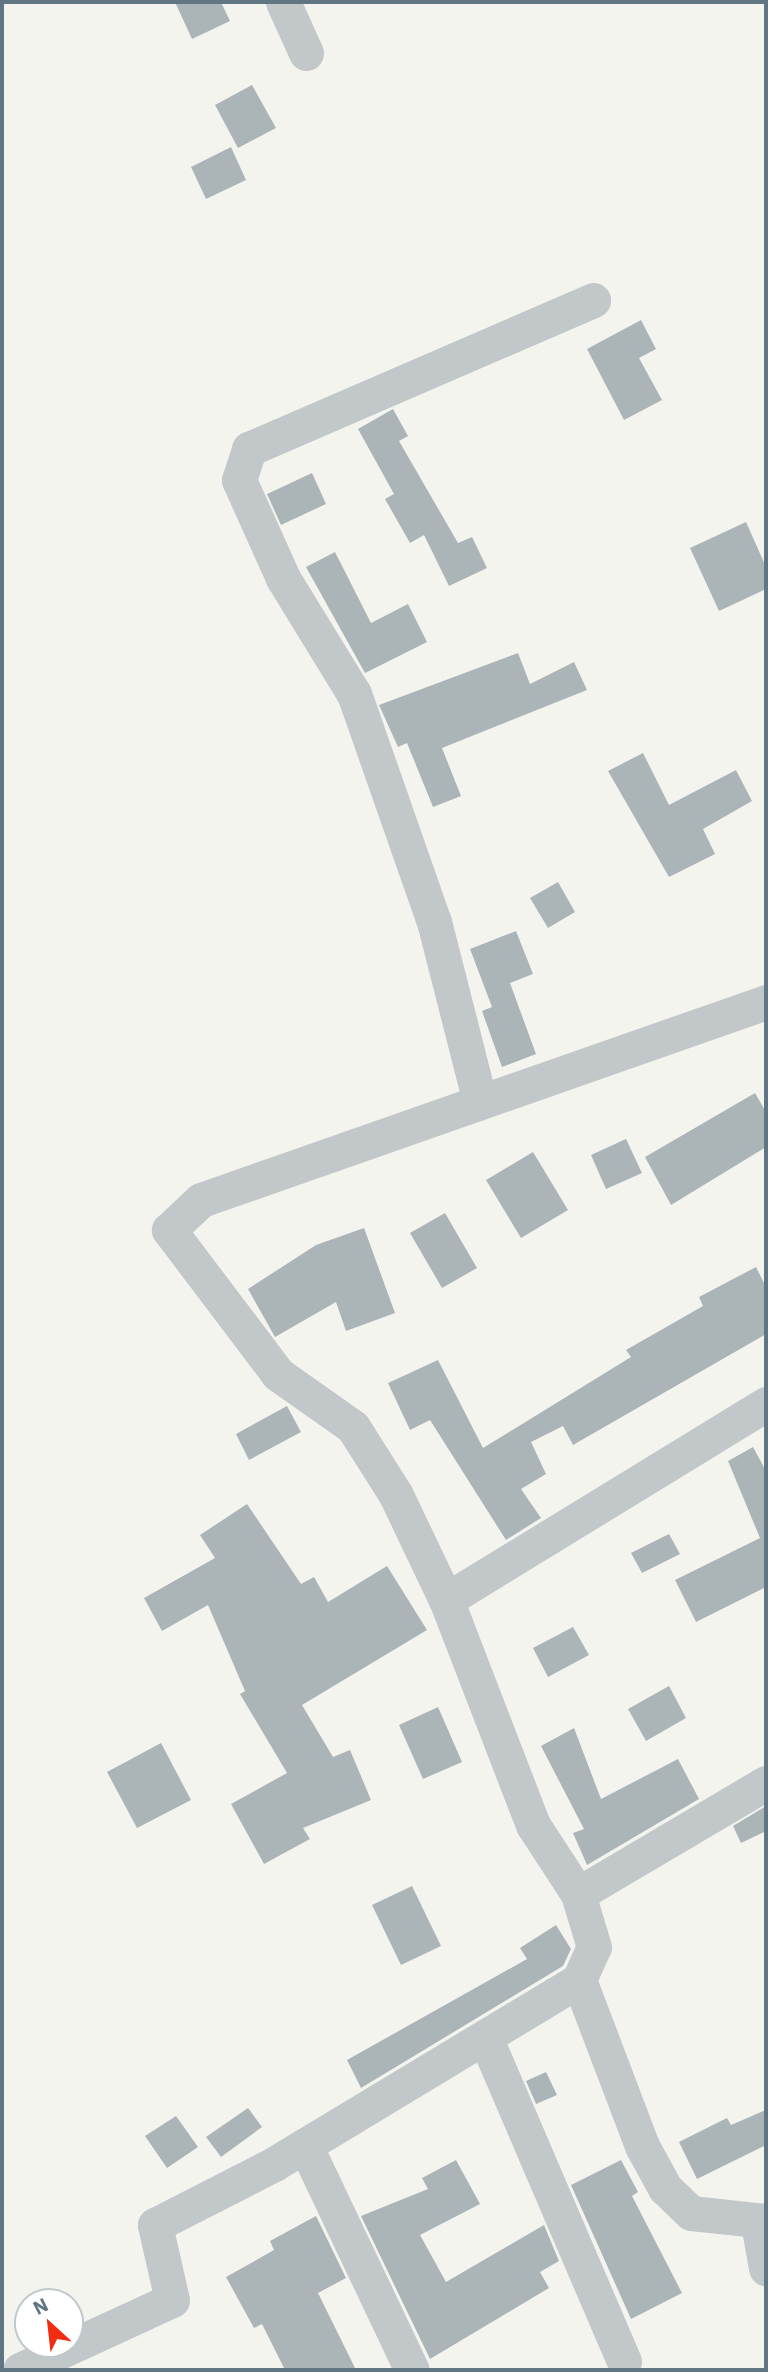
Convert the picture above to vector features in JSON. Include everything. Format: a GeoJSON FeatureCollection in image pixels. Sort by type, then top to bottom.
{"type":"FeatureCollection","features":[{"type":"Feature","properties":{"kind":"street"},"geometry":{"type":"LineString","coordinates":[[283,2],[306,53]]}},
{"type":"Feature","properties":{"kind":"street"},"geometry":{"type":"LineString","coordinates":[[480,1102],[434,922],[354,694],[283,578],[239,480],[249,449],[593,300]]}},
{"type":"Feature","properties":{"kind":"street"},"geometry":{"type":"LineString","coordinates":[[20,2370],[172,2300],[155,2225],[305,2145],[579,1980],[594,1947],[578,1894],[533,1825],[446,1600],[397,1495],[353,1427],[278,1374],[169,1230],[201,1200],[766,1002]]}},
{"type":"Feature","properties":{"kind":"street"},"geometry":{"type":"LineString","coordinates":[[446,1600],[766,1404]]}},
{"type":"Feature","properties":{"kind":"street"},"geometry":{"type":"LineString","coordinates":[[578,1894],[766,1783]]}},
{"type":"Feature","properties":{"kind":"street"},"geometry":{"type":"LineString","coordinates":[[579,1980],[642,2146],[665,2189],[691,2213],[762,2222],[766,2268]]}},
{"type":"Feature","properties":{"kind":"street"},"geometry":{"type":"LineString","coordinates":[[485,2038],[624,2361]]}},
{"type":"Feature","properties":{"kind":"street"},"geometry":{"type":"LineString","coordinates":[[305,2145],[412,2370]]}},
{"type":"Feature","properties":{"kind":"building"},"geometry":{"type":"Polygon","coordinates":[[[175,2],[221,2],[230,21],[192,39],[175,2]]]}},
{"type":"Feature","properties":{"kind":"building"},"geometry":{"type":"Polygon","coordinates":[[[252,85],[276,128],[238,148],[215,105],[252,85]]]}},
{"type":"Feature","properties":{"kind":"building"},"geometry":{"type":"Polygon","coordinates":[[[231,147],[246,180],[206,199],[191,167],[231,147]]]}},
{"type":"Feature","properties":{"kind":"building"},"geometry":{"type":"Polygon","coordinates":[[[641,320],[656,349],[639,358],[662,400],[624,420],[587,349],[641,320]]]}},
{"type":"Feature","properties":{"kind":"building"},"geometry":{"type":"Polygon","coordinates":[[[393,409],[408,436],[399,441],[458,543],[472,537],[487,568],[449,586],[424,535],[410,543],[385,499],[394,494],[358,429],[393,409]]]}},
{"type":"Feature","properties":{"kind":"building"},"geometry":{"type":"Polygon","coordinates":[[[312,473],[326,504],[281,525],[267,494],[312,473]]]}},
{"type":"Feature","properties":{"kind":"building"},"geometry":{"type":"Polygon","coordinates":[[[746,522],[766,567],[766,589],[719,611],[690,548],[746,522]]]}},
{"type":"Feature","properties":{"kind":"building"},"geometry":{"type":"Polygon","coordinates":[[[335,552],[371,623],[408,604],[427,642],[365,673],[306,567],[335,552]]]}},
{"type":"Feature","properties":{"kind":"building"},"geometry":{"type":"Polygon","coordinates":[[[518,653],[530,684],[574,662],[587,690],[442,748],[461,796],[433,807],[407,743],[398,747],[379,705],[518,653]]]}},
{"type":"Feature","properties":{"kind":"building"},"geometry":{"type":"Polygon","coordinates":[[[643,753],[669,805],[736,770],[752,801],[703,829],[715,854],[669,877],[608,771],[643,753]]]}},
{"type":"Feature","properties":{"kind":"building"},"geometry":{"type":"Polygon","coordinates":[[[558,882],[575,912],[548,928],[530,898],[558,882]]]}},
{"type":"Feature","properties":{"kind":"building"},"geometry":{"type":"Polygon","coordinates":[[[516,931],[533,974],[510,983],[536,1054],[502,1067],[482,1011],[492,1007],[470,949],[516,931]]]}},
{"type":"Feature","properties":{"kind":"building"},"geometry":{"type":"Polygon","coordinates":[[[755,1093],[766,1112],[766,1147],[671,1205],[645,1157],[755,1093]]]}},
{"type":"Feature","properties":{"kind":"building"},"geometry":{"type":"Polygon","coordinates":[[[626,1139],[642,1173],[606,1189],[591,1155],[626,1139]]]}},
{"type":"Feature","properties":{"kind":"building"},"geometry":{"type":"Polygon","coordinates":[[[533,1152],[568,1210],[521,1238],[486,1180],[533,1152]]]}},
{"type":"Feature","properties":{"kind":"building"},"geometry":{"type":"Polygon","coordinates":[[[445,1213],[477,1268],[442,1288],[410,1233],[445,1213]]]}},
{"type":"Feature","properties":{"kind":"building"},"geometry":{"type":"Polygon","coordinates":[[[364,1228],[395,1313],[346,1331],[336,1302],[275,1337],[248,1289],[316,1245],[364,1228]]]}},
{"type":"Feature","properties":{"kind":"building"},"geometry":{"type":"Polygon","coordinates":[[[756,1267],[766,1287],[766,1334],[573,1445],[563,1426],[531,1442],[546,1474],[521,1489],[541,1518],[506,1540],[430,1420],[410,1430],[388,1383],[438,1360],[483,1448],[631,1357],[626,1350],[703,1306],[699,1297],[756,1267]]]}},
{"type":"Feature","properties":{"kind":"building"},"geometry":{"type":"Polygon","coordinates":[[[287,1406],[301,1432],[249,1460],[236,1434],[287,1406]]]}},
{"type":"Feature","properties":{"kind":"building"},"geometry":{"type":"Polygon","coordinates":[[[753,1447],[766,1471],[766,1587],[696,1622],[675,1580],[760,1538],[728,1461],[753,1447]]]}},
{"type":"Feature","properties":{"kind":"building"},"geometry":{"type":"Polygon","coordinates":[[[247,1504],[301,1584],[314,1577],[328,1602],[387,1566],[427,1630],[302,1705],[333,1757],[350,1750],[371,1800],[303,1828],[310,1839],[264,1864],[231,1804],[287,1773],[240,1694],[245,1691],[208,1605],[162,1631],[144,1598],[215,1558],[200,1535],[247,1504]]]}},
{"type":"Feature","properties":{"kind":"building"},"geometry":{"type":"Polygon","coordinates":[[[669,1534],[680,1554],[642,1573],[631,1553],[669,1534]]]}},
{"type":"Feature","properties":{"kind":"building"},"geometry":{"type":"Polygon","coordinates":[[[573,1627],[589,1655],[548,1677],[533,1648],[573,1627]]]}},
{"type":"Feature","properties":{"kind":"building"},"geometry":{"type":"Polygon","coordinates":[[[669,1686],[686,1718],[646,1741],[628,1709],[669,1686]]]}},
{"type":"Feature","properties":{"kind":"building"},"geometry":{"type":"Polygon","coordinates":[[[438,1707],[462,1762],[423,1779],[399,1725],[438,1707]]]}},
{"type":"Feature","properties":{"kind":"building"},"geometry":{"type":"Polygon","coordinates":[[[574,1728],[601,1799],[678,1759],[699,1799],[587,1865],[573,1833],[584,1829],[541,1746],[574,1728]]]}},
{"type":"Feature","properties":{"kind":"building"},"geometry":{"type":"Polygon","coordinates":[[[161,1743],[191,1800],[137,1828],[107,1772],[161,1743]]]}},
{"type":"Feature","properties":{"kind":"building"},"geometry":{"type":"Polygon","coordinates":[[[766,1806],[766,1831],[741,1843],[733,1826],[766,1806]]]}},
{"type":"Feature","properties":{"kind":"building"},"geometry":{"type":"Polygon","coordinates":[[[412,1886],[441,1946],[401,1965],[372,1905],[412,1886]]]}},
{"type":"Feature","properties":{"kind":"building"},"geometry":{"type":"Polygon","coordinates":[[[556,1925],[571,1949],[563,1966],[361,2088],[347,2060],[527,1959],[520,1948],[556,1925]]]}},
{"type":"Feature","properties":{"kind":"building"},"geometry":{"type":"Polygon","coordinates":[[[546,2072],[557,2095],[536,2104],[526,2081],[546,2072]]]}},
{"type":"Feature","properties":{"kind":"building"},"geometry":{"type":"Polygon","coordinates":[[[248,2108],[262,2127],[221,2157],[206,2137],[248,2108]]]}},
{"type":"Feature","properties":{"kind":"building"},"geometry":{"type":"Polygon","coordinates":[[[766,2110],[766,2145],[697,2179],[679,2142],[727,2118],[731,2125],[766,2110]]]}},
{"type":"Feature","properties":{"kind":"building"},"geometry":{"type":"Polygon","coordinates":[[[176,2116],[198,2147],[167,2168],[145,2136],[176,2116]]]}},
{"type":"Feature","properties":{"kind":"building"},"geometry":{"type":"Polygon","coordinates":[[[456,2160],[480,2204],[420,2235],[446,2282],[544,2225],[559,2261],[540,2272],[549,2288],[430,2359],[361,2216],[428,2189],[422,2178],[456,2160]]]}},
{"type":"Feature","properties":{"kind":"building"},"geometry":{"type":"Polygon","coordinates":[[[621,2160],[638,2192],[632,2196],[682,2293],[631,2319],[571,2185],[621,2160]]]}},
{"type":"Feature","properties":{"kind":"building"},"geometry":{"type":"Polygon","coordinates":[[[316,2216],[346,2278],[318,2293],[356,2370],[285,2370],[262,2324],[254,2328],[226,2277],[274,2250],[270,2241],[316,2216]]]}}]}
